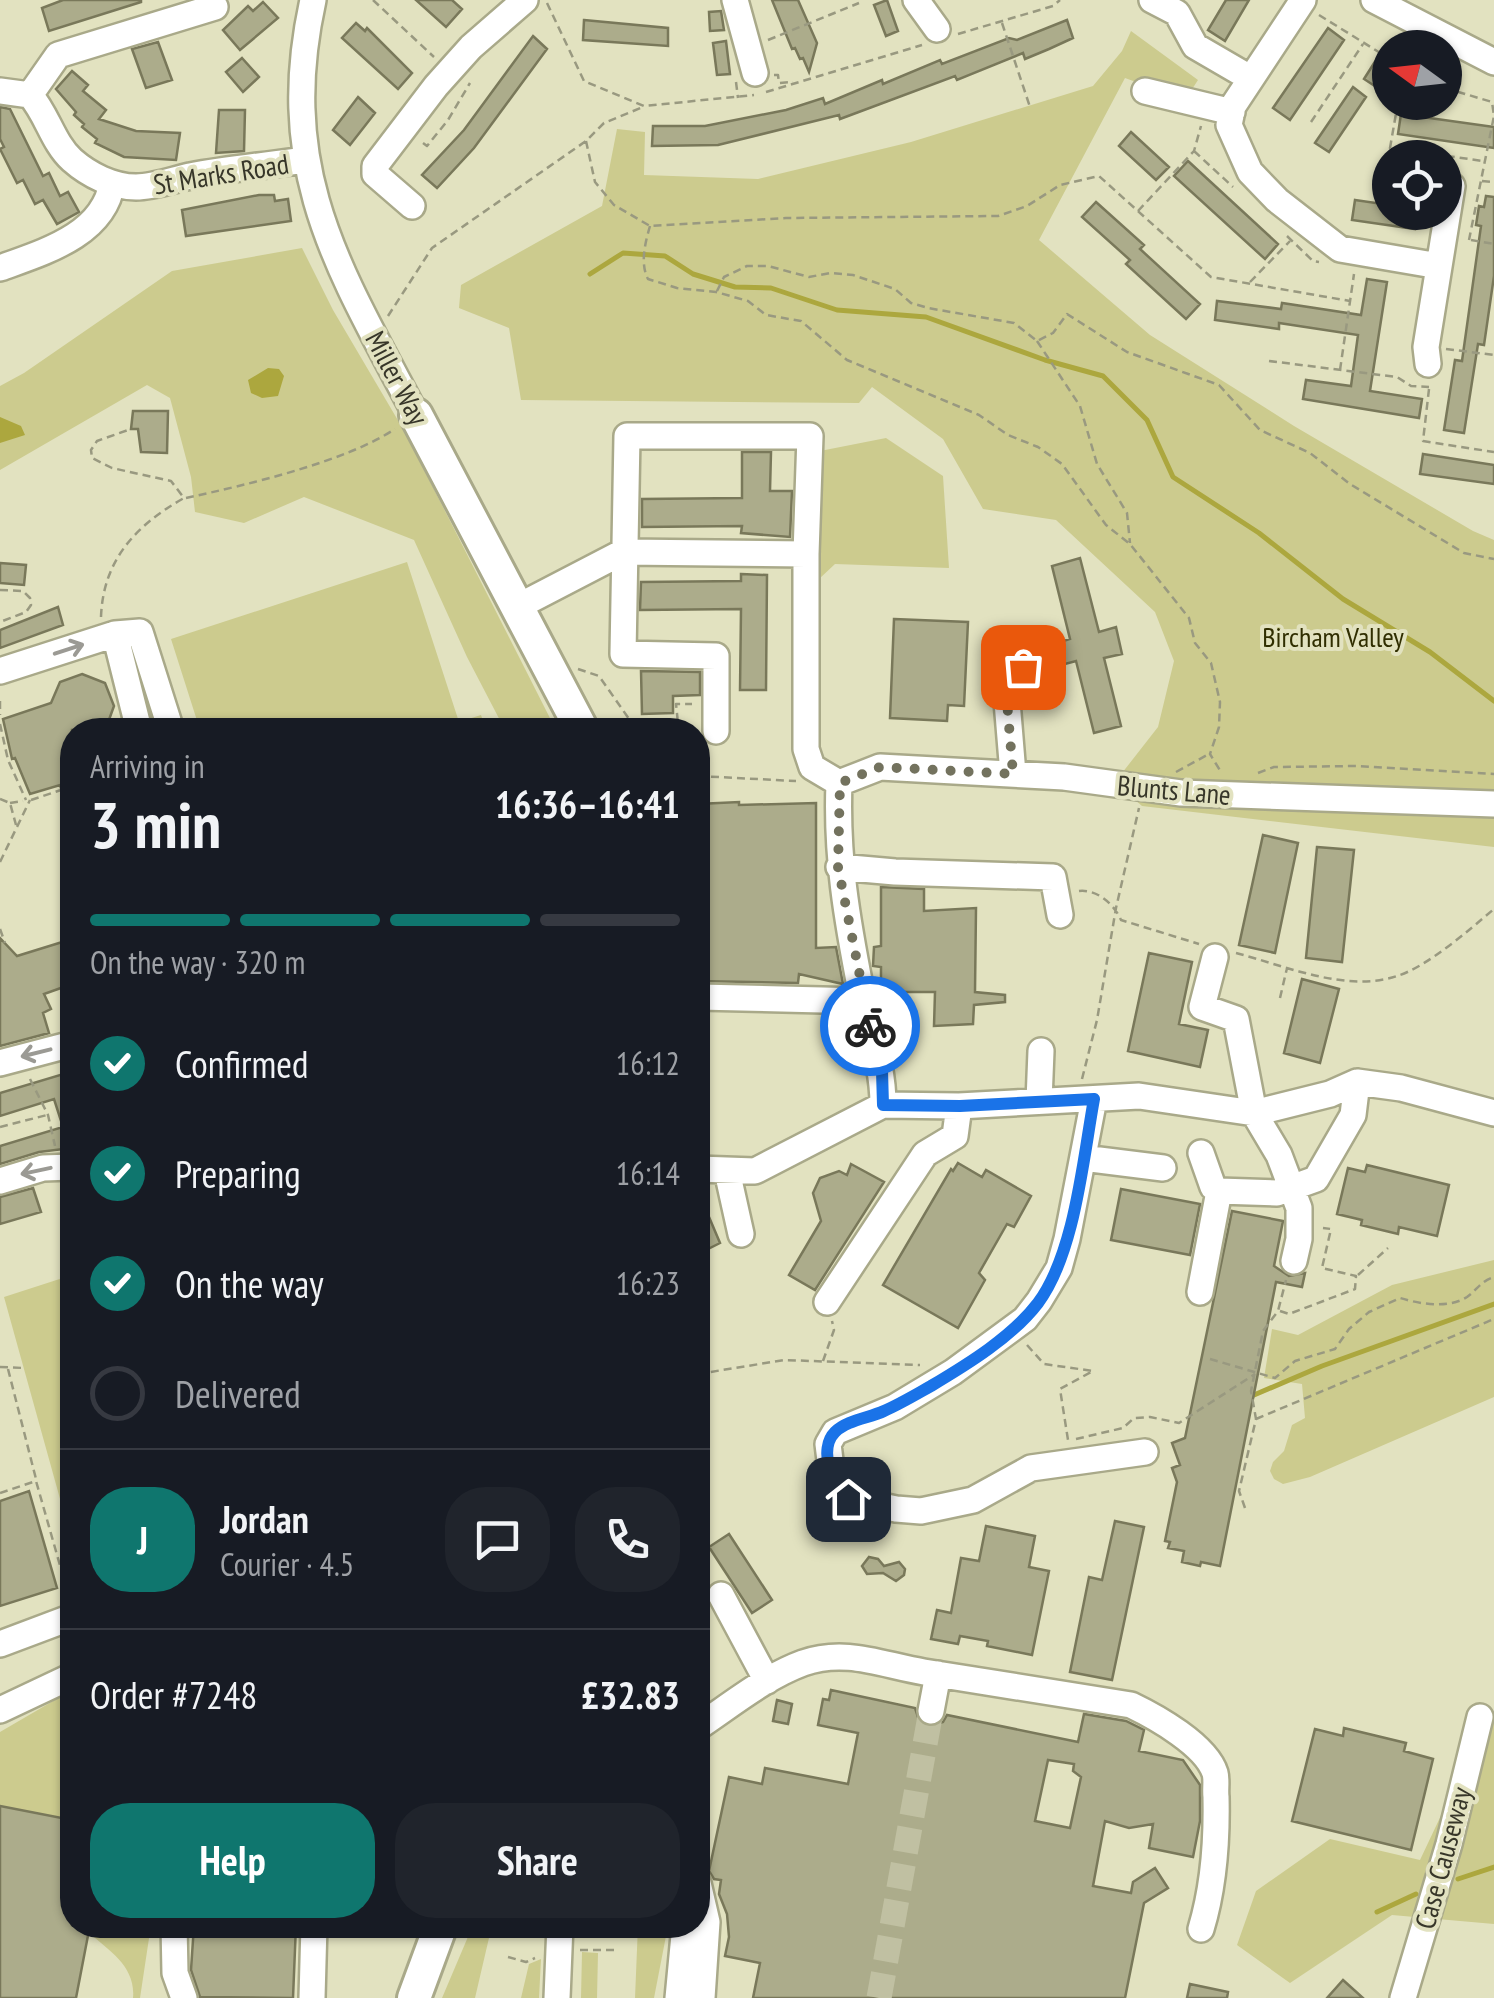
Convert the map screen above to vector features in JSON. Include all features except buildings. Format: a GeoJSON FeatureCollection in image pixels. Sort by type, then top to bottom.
{"type":"FeatureCollection","features":[{"type":"Feature","properties":{"kind":"main road","name":"Miller Way"},"geometry":{"type":"LineString","coordinates":[[416,415],[576,718]]}},
{"type":"Feature","properties":{"kind":"main road"},"geometry":{"type":"LineString","coordinates":[[414,1998],[436,1938]]}},
{"type":"Feature","properties":{"kind":"street","name":"Miller Way"},"geometry":{"type":"LineString","coordinates":[[313,0],[302,72],[301,116],[312,194],[331,248],[416,415]]}},
{"type":"Feature","properties":{"kind":"street"},"geometry":{"type":"LineString","coordinates":[[412,206],[374,170],[436,86],[480,39],[525,0]]}},
{"type":"Feature","properties":{"kind":"street"},"geometry":{"type":"LineString","coordinates":[[735,0],[754,69]]}},
{"type":"Feature","properties":{"kind":"street"},"geometry":{"type":"LineString","coordinates":[[916,0],[937,37]]}},
{"type":"Feature","properties":{"kind":"street"},"geometry":{"type":"LineString","coordinates":[[1152,0],[1177,12],[1195,46],[1250,78]]}},
{"type":"Feature","properties":{"kind":"street"},"geometry":{"type":"LineString","coordinates":[[1374,0],[1494,62]]}},
{"type":"Feature","properties":{"kind":"street"},"geometry":{"type":"LineString","coordinates":[[1219,110],[1250,78],[1302,2]]}},
{"type":"Feature","properties":{"kind":"street"},"geometry":{"type":"LineString","coordinates":[[0,91],[30,94],[58,55],[182,26],[215,7]]}},
{"type":"Feature","properties":{"kind":"street"},"geometry":{"type":"LineString","coordinates":[[1146,91],[1219,110],[1230,125],[1250,172],[1277,200],[1340,249],[1439,266]]}},
{"type":"Feature","properties":{"kind":"street","name":"St Marks Road"},"geometry":{"type":"LineString","coordinates":[[30,94],[69,157],[88,172],[112,183],[154,186],[188,176],[306,160]]}},
{"type":"Feature","properties":{"kind":"street"},"geometry":{"type":"LineString","coordinates":[[0,268],[41,254],[94,222],[109,204],[112,183]]}},
{"type":"Feature","properties":{"kind":"street"},"geometry":{"type":"LineString","coordinates":[[1428,366],[1439,266],[1456,238],[1455,230]]}},
{"type":"Feature","properties":{"kind":"street"},"geometry":{"type":"LineString","coordinates":[[716,718],[716,656],[624,654],[627,436],[810,436],[806,742],[812,767],[848,779],[838,867],[863,1001],[882,1071],[883,1105]]}},
{"type":"Feature","properties":{"kind":"street"},"geometry":{"type":"LineString","coordinates":[[519,606],[623,552],[806,554]]}},
{"type":"Feature","properties":{"kind":"street"},"geometry":{"type":"LineString","coordinates":[[0,671],[108,636],[140,632],[168,718]]}},
{"type":"Feature","properties":{"kind":"street"},"geometry":{"type":"LineString","coordinates":[[108,636],[136,718]]}},
{"type":"Feature","properties":{"kind":"street"},"geometry":{"type":"LineString","coordinates":[[1013,774],[1005,677],[1042,658]]}},
{"type":"Feature","properties":{"kind":"street","name":"Blunts Lane"},"geometry":{"type":"LineString","coordinates":[[848,779],[880,767],[1064,777],[1144,790],[1494,804]]}},
{"type":"Feature","properties":{"kind":"street"},"geometry":{"type":"LineString","coordinates":[[838,867],[1053,877],[1059,904]]}},
{"type":"Feature","properties":{"kind":"street"},"geometry":{"type":"LineString","coordinates":[[1217,951],[1202,1007],[1236,1018],[1254,1113],[1292,1186],[1300,1223],[1294,1261]]}},
{"type":"Feature","properties":{"kind":"street"},"geometry":{"type":"LineString","coordinates":[[710,998],[863,1001]]}},
{"type":"Feature","properties":{"kind":"street"},"geometry":{"type":"LineString","coordinates":[[0,1063],[60,1047]]}},
{"type":"Feature","properties":{"kind":"street"},"geometry":{"type":"LineString","coordinates":[[1038,1101],[1041,1051]]}},
{"type":"Feature","properties":{"kind":"street"},"geometry":{"type":"LineString","coordinates":[[1201,1153],[1213,1187],[1219,1192],[1277,1193],[1316,1179],[1354,1115],[1357,1082]]}},
{"type":"Feature","properties":{"kind":"street"},"geometry":{"type":"LineString","coordinates":[[710,1169],[755,1171],[883,1105],[960,1106],[1138,1096],[1254,1113],[1330,1094],[1357,1082],[1400,1088],[1494,1113]]}},
{"type":"Feature","properties":{"kind":"street"},"geometry":{"type":"LineString","coordinates":[[1085,1099],[1083,1158],[1067,1239],[1050,1285],[1025,1318],[953,1372],[895,1407],[835,1432],[828,1444],[832,1477],[848,1499],[896,1510],[922,1511],[974,1500],[1031,1468],[1145,1452]]}},
{"type":"Feature","properties":{"kind":"street"},"geometry":{"type":"LineString","coordinates":[[828,1302],[924,1154],[955,1136],[960,1106]]}},
{"type":"Feature","properties":{"kind":"street"},"geometry":{"type":"LineString","coordinates":[[1083,1158],[1163,1168]]}},
{"type":"Feature","properties":{"kind":"street"},"geometry":{"type":"LineString","coordinates":[[0,1181],[43,1168],[60,1167]]}},
{"type":"Feature","properties":{"kind":"street"},"geometry":{"type":"LineString","coordinates":[[726,1171],[741,1234]]}},
{"type":"Feature","properties":{"kind":"street"},"geometry":{"type":"LineString","coordinates":[[1200,1292],[1219,1192]]}},
{"type":"Feature","properties":{"kind":"street"},"geometry":{"type":"LineString","coordinates":[[721,1595],[768,1681]]}},
{"type":"Feature","properties":{"kind":"street"},"geometry":{"type":"LineString","coordinates":[[0,1644],[60,1612]]}},
{"type":"Feature","properties":{"kind":"street"},"geometry":{"type":"LineString","coordinates":[[710,1719],[768,1681],[806,1662],[853,1656],[1131,1706],[1150,1714],[1192,1742],[1215,1772],[1216,1838],[1201,1930]]}},
{"type":"Feature","properties":{"kind":"street"},"geometry":{"type":"LineString","coordinates":[[932,1711],[938,1674]]}},
{"type":"Feature","properties":{"kind":"street"},"geometry":{"type":"LineString","coordinates":[[0,1710],[60,1682]]}},
{"type":"Feature","properties":{"kind":"street","name":"Case Causeway"},"geometry":{"type":"LineString","coordinates":[[1403,1998],[1449,1844],[1480,1717]]}},
{"type":"Feature","properties":{"kind":"street"},"geometry":{"type":"LineString","coordinates":[[174,1938],[175,1972],[184,1998]]}},
{"type":"Feature","properties":{"kind":"street"},"geometry":{"type":"LineString","coordinates":[[312,1998],[314,1938]]}},
{"type":"Feature","properties":{"kind":"street"},"geometry":{"type":"LineString","coordinates":[[558,1998],[560,1938]]}},
{"type":"Feature","properties":{"kind":"street"},"geometry":{"type":"LineString","coordinates":[[678,1998],[685,1938]]}},
{"type":"Feature","properties":{"kind":"street"},"geometry":{"type":"LineString","coordinates":[[702,1998],[706,1938]]}},
{"type":"Feature","properties":{"kind":"path"},"geometry":{"type":"LineString","coordinates":[[373,0],[431,54]]}},
{"type":"Feature","properties":{"kind":"path"},"geometry":{"type":"LineString","coordinates":[[546,0],[584,81],[644,106]]}},
{"type":"Feature","properties":{"kind":"path"},"geometry":{"type":"LineString","coordinates":[[372,331],[393,311],[432,248],[586,140],[604,123],[644,106],[738,98],[794,83],[937,37],[1053,6],[1060,0]]}},
{"type":"Feature","properties":{"kind":"path"},"geometry":{"type":"LineString","coordinates":[[1302,2],[1372,48]]}},
{"type":"Feature","properties":{"kind":"path"},"geometry":{"type":"LineString","coordinates":[[738,98],[754,69],[860,3]]}},
{"type":"Feature","properties":{"kind":"path"},"geometry":{"type":"LineString","coordinates":[[1002,21],[1030,107]]}},
{"type":"Feature","properties":{"kind":"path"},"geometry":{"type":"LineString","coordinates":[[408,124],[426,146],[448,120],[488,51],[480,39]]}},
{"type":"Feature","properties":{"kind":"path"},"geometry":{"type":"LineString","coordinates":[[1311,122],[1364,43]]}},
{"type":"Feature","properties":{"kind":"path"},"geometry":{"type":"LineString","coordinates":[[754,69],[780,83],[794,83]]}},
{"type":"Feature","properties":{"kind":"path"},"geometry":{"type":"LineString","coordinates":[[1462,93],[1492,102],[1494,116],[1480,180],[1456,238],[1494,244]]}},
{"type":"Feature","properties":{"kind":"path"},"geometry":{"type":"LineString","coordinates":[[1137,212],[1194,151],[1219,110]]}},
{"type":"Feature","properties":{"kind":"path"},"geometry":{"type":"LineString","coordinates":[[1395,120],[1390,148],[1484,161]]}},
{"type":"Feature","properties":{"kind":"path"},"geometry":{"type":"LineString","coordinates":[[586,140],[595,182],[614,206],[650,226],[786,218],[998,216],[1027,206],[1060,185],[1099,176],[1211,277],[1350,301]]}},
{"type":"Feature","properties":{"kind":"path"},"geometry":{"type":"LineString","coordinates":[[1480,180],[1494,182]]}},
{"type":"Feature","properties":{"kind":"path"},"geometry":{"type":"LineString","coordinates":[[650,226],[645,242],[644,272],[648,279],[678,288],[716,292],[748,301],[766,315],[801,321],[848,360],[978,415],[1008,435],[1038,446],[1062,464],[1106,525],[1130,544],[1189,618],[1195,643],[1211,663],[1220,702],[1220,727],[1210,754],[1232,782]]}},
{"type":"Feature","properties":{"kind":"path"},"geometry":{"type":"LineString","coordinates":[[1249,284],[1291,240]]}},
{"type":"Feature","properties":{"kind":"path"},"geometry":{"type":"LineString","coordinates":[[716,292],[724,277],[747,266],[768,266],[809,277],[830,273],[853,275],[895,289],[911,303],[1014,323],[1037,341],[1080,406],[1097,464],[1127,513],[1130,544]]}},
{"type":"Feature","properties":{"kind":"path"},"geometry":{"type":"LineString","coordinates":[[1339,371],[1353,280]]}},
{"type":"Feature","properties":{"kind":"path"},"geometry":{"type":"LineString","coordinates":[[1037,341],[1053,333],[1067,314],[1126,352],[1219,385],[1260,430],[1310,452],[1350,484],[1464,553],[1494,559]]}},
{"type":"Feature","properties":{"kind":"path"},"geometry":{"type":"LineString","coordinates":[[1269,361],[1397,377],[1411,386],[1428,366],[1494,355]]}},
{"type":"Feature","properties":{"kind":"path"},"geometry":{"type":"LineString","coordinates":[[1428,366],[1423,441],[1494,452]]}},
{"type":"Feature","properties":{"kind":"path"},"geometry":{"type":"LineString","coordinates":[[108,636],[102,591],[124,547],[148,522],[184,498],[222,490],[375,442],[416,415]]}},
{"type":"Feature","properties":{"kind":"path"},"geometry":{"type":"LineString","coordinates":[[131,429],[98,441],[91,450],[92,458],[112,468],[171,482],[184,498]]}},
{"type":"Feature","properties":{"kind":"path"},"geometry":{"type":"LineString","coordinates":[[0,590],[23,590],[31,605],[26,612],[0,622]]}},
{"type":"Feature","properties":{"kind":"path"},"geometry":{"type":"LineString","coordinates":[[552,670],[584,670],[599,676],[628,718]]}},
{"type":"Feature","properties":{"kind":"path"},"geometry":{"type":"LineString","coordinates":[[0,701],[0,715]]}},
{"type":"Feature","properties":{"kind":"path"},"geometry":{"type":"LineString","coordinates":[[677,718],[676,704],[716,718]]}},
{"type":"Feature","properties":{"kind":"path"},"geometry":{"type":"LineString","coordinates":[[0,724],[8,760],[28,800],[1,859]]}},
{"type":"Feature","properties":{"kind":"path"},"geometry":{"type":"LineString","coordinates":[[1246,777],[1274,767],[1396,767],[1494,774]]}},
{"type":"Feature","properties":{"kind":"path"},"geometry":{"type":"LineString","coordinates":[[710,777],[774,780]]}},
{"type":"Feature","properties":{"kind":"path"},"geometry":{"type":"LineString","coordinates":[[0,798],[10,803],[60,790]]}},
{"type":"Feature","properties":{"kind":"path"},"geometry":{"type":"LineString","coordinates":[[1085,1099],[1116,908],[1144,790]]}},
{"type":"Feature","properties":{"kind":"path"},"geometry":{"type":"LineString","coordinates":[[10,803],[16,828]]}},
{"type":"Feature","properties":{"kind":"path"},"geometry":{"type":"LineString","coordinates":[[1059,904],[1090,890],[1116,908],[1121,920],[1217,951],[1350,982],[1395,978],[1414,969],[1494,909]]}},
{"type":"Feature","properties":{"kind":"path"},"geometry":{"type":"LineString","coordinates":[[0,929],[5,943]]}},
{"type":"Feature","properties":{"kind":"path"},"geometry":{"type":"LineString","coordinates":[[1280,998],[1287,966]]}},
{"type":"Feature","properties":{"kind":"path"},"geometry":{"type":"LineString","coordinates":[[25,1055],[30,1080],[60,1150]]}},
{"type":"Feature","properties":{"kind":"path"},"geometry":{"type":"LineString","coordinates":[[0,1127],[48,1115]]}},
{"type":"Feature","properties":{"kind":"path"},"geometry":{"type":"LineString","coordinates":[[1332,1230],[1322,1268],[1356,1276]]}},
{"type":"Feature","properties":{"kind":"path"},"geometry":{"type":"LineString","coordinates":[[1278,1310],[1289,1314],[1355,1288],[1356,1276],[1388,1248]]}},
{"type":"Feature","properties":{"kind":"path"},"geometry":{"type":"LineString","coordinates":[[1245,1508],[1239,1490],[1256,1419],[1250,1400],[1263,1330],[1278,1310],[1294,1261]]}},
{"type":"Feature","properties":{"kind":"path"},"geometry":{"type":"LineString","coordinates":[[1210,1359],[1275,1378],[1295,1361],[1336,1349],[1369,1312],[1400,1298],[1425,1306],[1466,1298],[1481,1281],[1494,1277]]}},
{"type":"Feature","properties":{"kind":"path"},"geometry":{"type":"LineString","coordinates":[[822,1362],[834,1330],[828,1302]]}},
{"type":"Feature","properties":{"kind":"path"},"geometry":{"type":"LineString","coordinates":[[1256,1419],[1494,1319]]}},
{"type":"Feature","properties":{"kind":"path"},"geometry":{"type":"LineString","coordinates":[[1033,1352],[1044,1364],[1093,1371],[1060,1388],[1067,1441],[1123,1428],[1136,1418],[1180,1424],[1255,1373]]}},
{"type":"Feature","properties":{"kind":"path"},"geometry":{"type":"LineString","coordinates":[[710,1372],[784,1360],[891,1366],[943,1362],[953,1372]]}},
{"type":"Feature","properties":{"kind":"path"},"geometry":{"type":"LineString","coordinates":[[0,1367],[24,1368]]}},
{"type":"Feature","properties":{"kind":"path"},"geometry":{"type":"LineString","coordinates":[[8,1369],[60,1567]]}},
{"type":"Feature","properties":{"kind":"path"},"geometry":{"type":"LineString","coordinates":[[0,1493],[36,1481]]}},
{"type":"Feature","properties":{"kind":"green space","name":"Bircham Valley"},"geometry":{"type":"Polygon","coordinates":[[[1131,31],[1198,80],[1185,100],[1125,78],[1039,240],[1150,335],[1294,426],[1494,540],[1494,847],[1142,806],[1115,782],[1158,727],[1174,661],[1155,612],[1056,520],[983,509],[943,439],[872,387],[859,403],[521,400],[509,328],[459,308],[461,285],[602,206],[617,129],[645,132],[644,175],[758,179],[911,142],[1093,86],[1122,51],[1131,31]]]}},
{"type":"Feature","properties":{"kind":"green space"},"geometry":{"type":"Polygon","coordinates":[[[302,248],[333,310],[406,434],[550,718],[499,718],[414,540],[304,497],[244,523],[195,512],[191,477],[170,398],[147,385],[0,470],[0,386],[172,271],[302,248]]]}},
{"type":"Feature","properties":{"kind":"green space"},"geometry":{"type":"Polygon","coordinates":[[[886,438],[943,476],[949,568],[835,564],[819,579],[820,451],[886,438]]]}},
{"type":"Feature","properties":{"kind":"green space"},"geometry":{"type":"Polygon","coordinates":[[[407,562],[458,718],[196,718],[171,639],[407,562]]]}},
{"type":"Feature","properties":{"kind":"green space"},"geometry":{"type":"Polygon","coordinates":[[[1494,1260],[1494,1397],[1310,1477],[1283,1484],[1274,1479],[1270,1471],[1273,1462],[1284,1451],[1292,1425],[1305,1418],[1302,1384],[1264,1378],[1272,1329],[1298,1335],[1392,1285],[1494,1260]]]}},
{"type":"Feature","properties":{"kind":"green space"},"geometry":{"type":"Polygon","coordinates":[[[60,1279],[60,1499],[4,1297],[60,1279]]]}},
{"type":"Feature","properties":{"kind":"green space"},"geometry":{"type":"Polygon","coordinates":[[[60,1697],[60,1818],[0,1806],[0,1732],[60,1697]]]}},
{"type":"Feature","properties":{"kind":"green space"},"geometry":{"type":"Polygon","coordinates":[[[1494,1715],[1494,1924],[1392,1915],[1290,1983],[1237,1945],[1256,1891],[1330,1839],[1420,1860],[1487,1718],[1494,1715]]]}},
{"type":"Feature","properties":{"kind":"green space"},"geometry":{"type":"Polygon","coordinates":[[[95,1938],[149,1938],[140,1998],[133,1998],[130,1977],[113,1953],[95,1938]]]}},
{"type":"Feature","properties":{"kind":"green space"},"geometry":{"type":"Polygon","coordinates":[[[467,1938],[489,1938],[475,1998],[442,1998],[467,1938]]]}},
{"type":"Feature","properties":{"kind":"green space"},"geometry":{"type":"Polygon","coordinates":[[[637,1938],[666,1938],[654,1998],[635,1998],[637,1938]]]}},
{"type":"Feature","properties":{"kind":"green space"},"geometry":{"type":"Polygon","coordinates":[[[582,1952],[598,1953],[597,1998],[581,1998],[582,1952]]]}},
{"type":"Feature","properties":{"kind":"green space"},"geometry":{"type":"Polygon","coordinates":[[[541,1959],[539,1998],[521,1998],[529,1964],[541,1959]]]}},
{"type":"Feature","properties":{"kind":"shaded area"},"geometry":{"type":"Polygon","coordinates":[[[268,368],[279,369],[284,376],[278,396],[262,398],[251,393],[248,380],[268,368]]]}},
{"type":"Feature","properties":{"kind":"shaded area"},"geometry":{"type":"Polygon","coordinates":[[[0,417],[21,426],[25,435],[0,443],[0,417]]]}},
{"type":"Feature","properties":{"kind":"waterway"},"geometry":{"type":"LineString","coordinates":[[590,274],[623,253],[665,256],[693,274],[735,287],[771,288],[837,310],[926,317],[1045,360],[1103,376],[1147,420],[1173,477],[1259,533],[1343,599],[1430,652],[1494,701]]}},
{"type":"Feature","properties":{"kind":"waterway"},"geometry":{"type":"LineString","coordinates":[[1247,1398],[1322,1366],[1494,1304]]}},
{"type":"Feature","properties":{"kind":"waterway"},"geometry":{"type":"LineString","coordinates":[[1458,1879],[1494,1867]]}},
{"type":"Feature","properties":{"kind":"waterway"},"geometry":{"type":"LineString","coordinates":[[1377,1912],[1416,1894]]}},
{"type":"Feature","properties":{"kind":"tunnel"},"geometry":{"type":"LineString","coordinates":[[879,1998],[931,1711]]}},
{"type":"Feature","properties":{"kind":"way so far"},"geometry":{"type":"LineString","coordinates":[[870,1026],[838,867],[840,783],[880,767],[1013,774],[1005,677],[1023,667]]}},
{"type":"Feature","properties":{"kind":"route"},"geometry":{"type":"LineString","coordinates":[[848,1499],[834,1486],[832,1477],[828,1444],[835,1432],[895,1407],[953,1372],[1025,1318],[1050,1285],[1067,1239],[1094,1099],[960,1106],[883,1105],[882,1071],[870,1026]]}}]}
